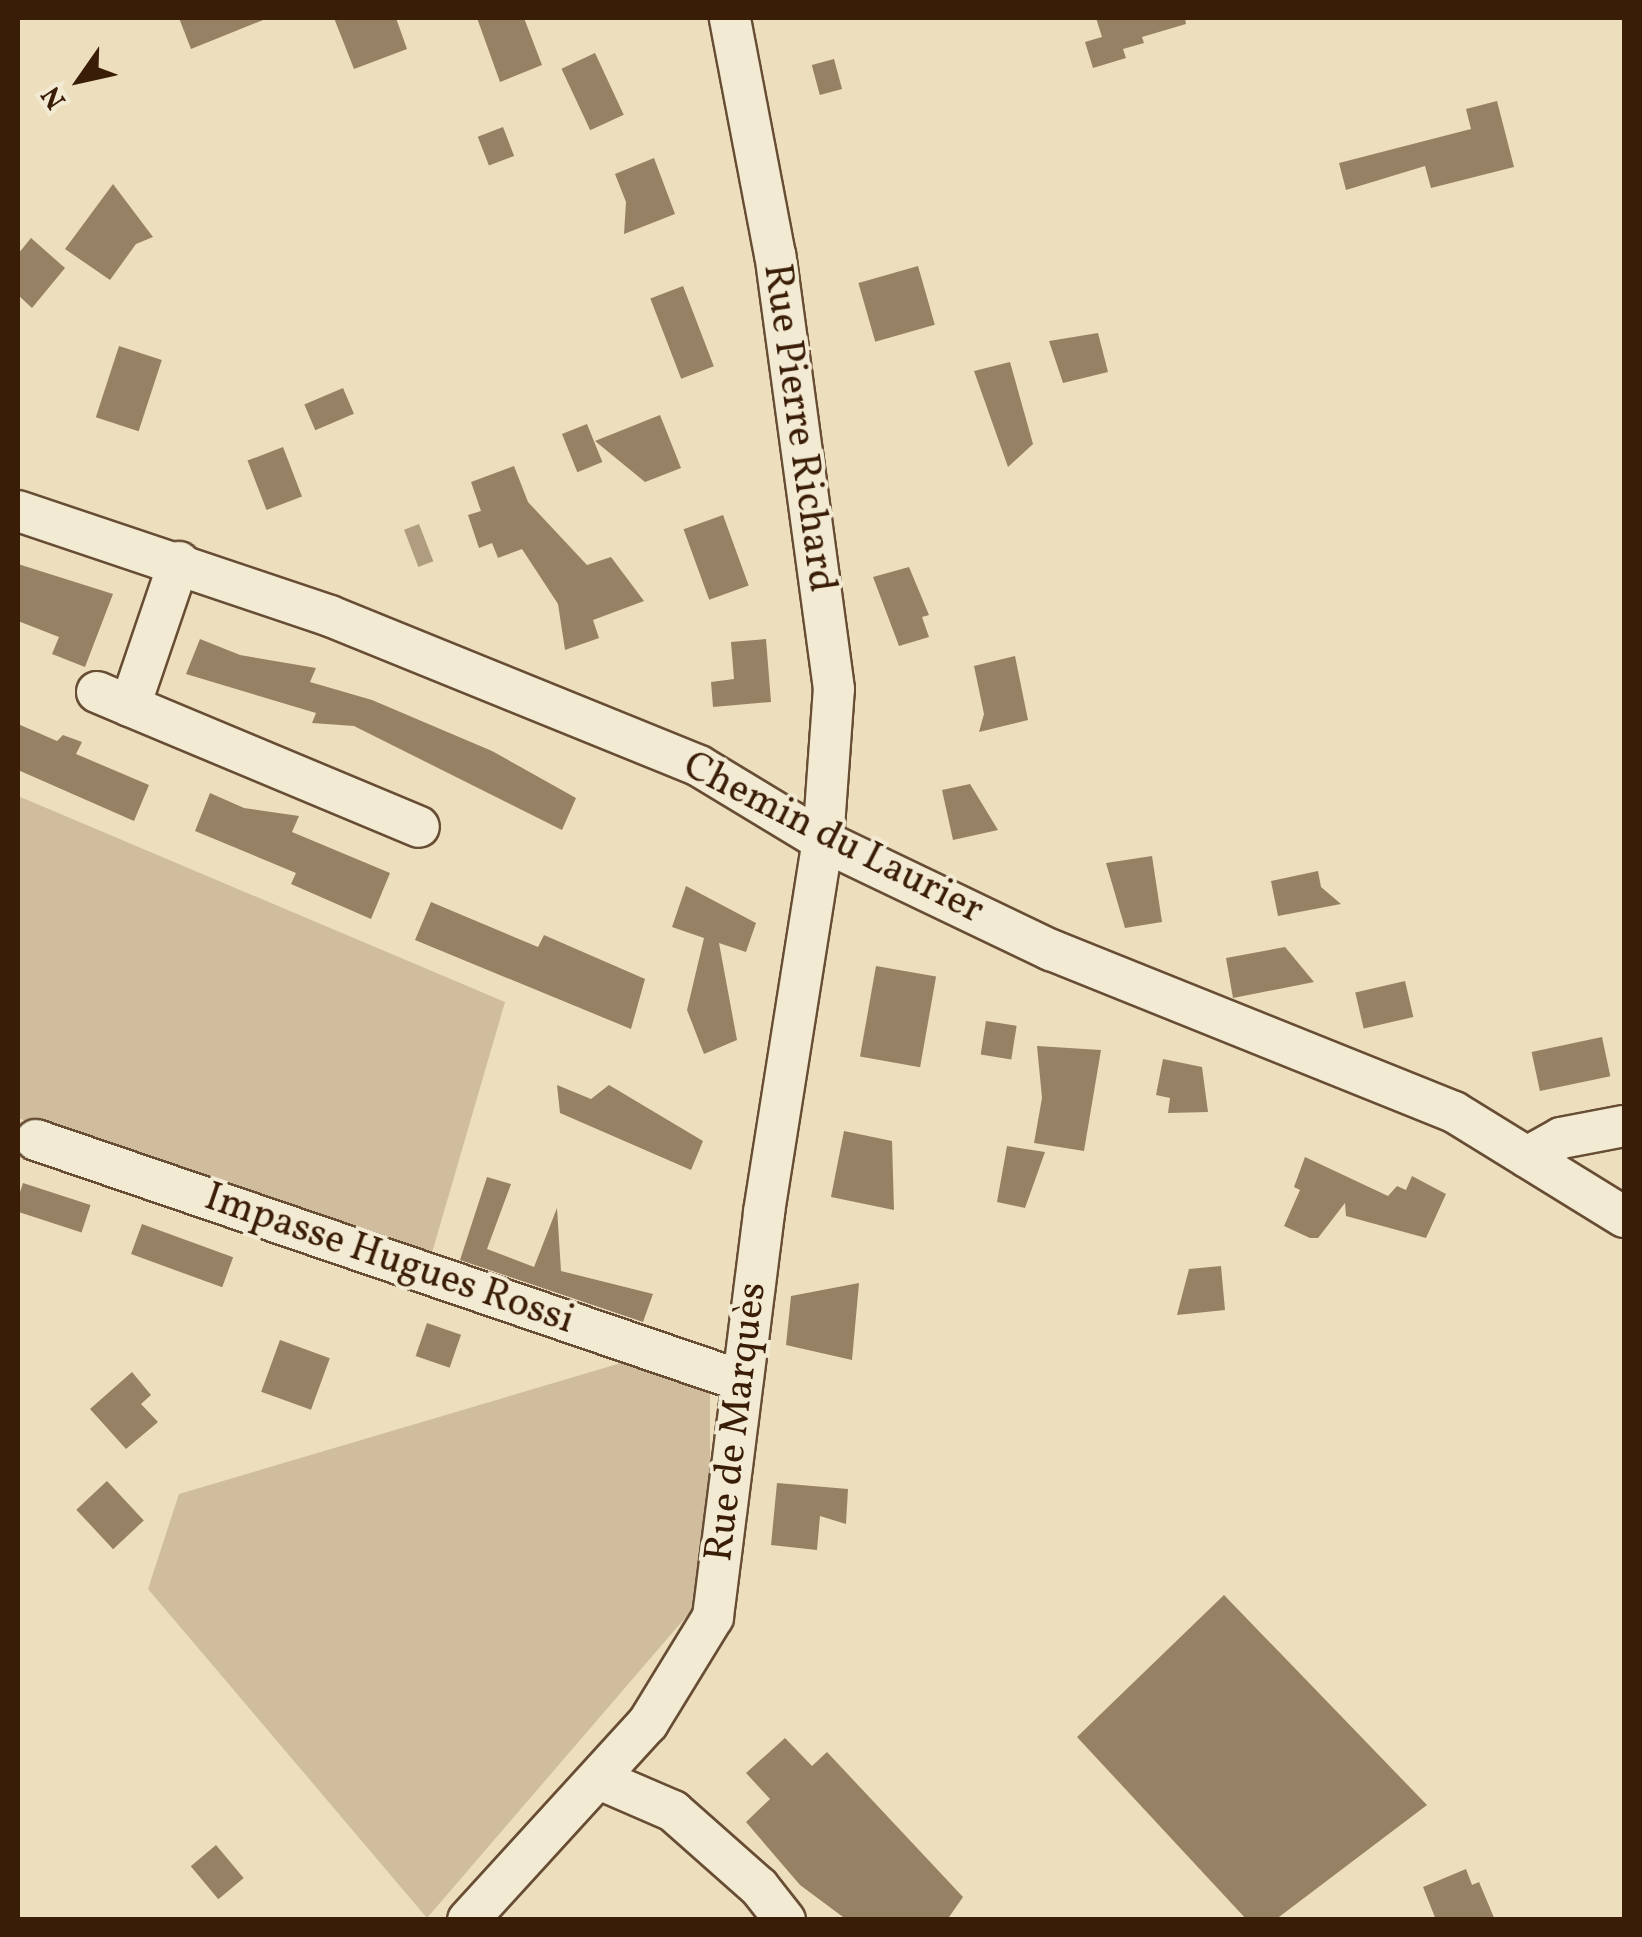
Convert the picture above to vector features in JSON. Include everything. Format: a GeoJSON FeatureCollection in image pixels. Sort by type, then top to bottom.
{"type":"FeatureCollection","features":[{"type":"Feature","properties":{"kind":"street","name":"Rue Pierre Richard"},"geometry":{"type":"LineString","coordinates":[[730,18],[776,254],[834,690],[823,842]]}},
{"type":"Feature","properties":{"kind":"street","name":"Chemin du Laurier"},"geometry":{"type":"LineString","coordinates":[[18,511],[178,562],[699,766],[823,842],[1051,950],[1454,1112],[1624,1218]]}},
{"type":"Feature","properties":{"kind":"street"},"geometry":{"type":"LineString","coordinates":[[178,562],[114,699],[419,827]]}},
{"type":"Feature","properties":{"kind":"street","name":"Rue de Marquès"},"geometry":{"type":"LineString","coordinates":[[468,1920],[648,1722],[713,1616],[742,1381],[823,842]]}},
{"type":"Feature","properties":{"kind":"street"},"geometry":{"type":"LineString","coordinates":[[1527,1157],[1561,1138],[1624,1126]]}},
{"type":"Feature","properties":{"kind":"street","name":"Impasse Hugues Rossi"},"geometry":{"type":"LineString","coordinates":[[36,1140],[742,1381]]}},
{"type":"Feature","properties":{"kind":"street"},"geometry":{"type":"LineString","coordinates":[[599,1779],[673,1811],[759,1887],[785,1920]]}},
{"type":"Feature","properties":{"kind":"shaded area"},"geometry":{"type":"Polygon","coordinates":[[[419,524],[433,561],[418,567],[404,530],[419,524]]]}},
{"type":"Feature","properties":{"kind":"shaded area"},"geometry":{"type":"Polygon","coordinates":[[[18,796],[505,1002],[429,1263],[18,1118],[18,796]]]}},
{"type":"Feature","properties":{"kind":"shaded area"},"geometry":{"type":"Polygon","coordinates":[[[621,1363],[710,1380],[710,1589],[427,1918],[148,1589],[179,1494],[621,1363]]]}},
{"type":"Feature","properties":{"kind":"building"},"geometry":{"type":"Polygon","coordinates":[[[179,18],[268,18],[191,49],[179,18]]]}},
{"type":"Feature","properties":{"kind":"building"},"geometry":{"type":"Polygon","coordinates":[[[334,18],[396,18],[407,49],[354,69],[334,18]]]}},
{"type":"Feature","properties":{"kind":"building"},"geometry":{"type":"Polygon","coordinates":[[[477,18],[524,18],[542,65],[500,82],[477,18]]]}},
{"type":"Feature","properties":{"kind":"building"},"geometry":{"type":"Polygon","coordinates":[[[1096,18],[1185,18],[1186,24],[1142,37],[1144,43],[1123,49],[1126,58],[1093,68],[1085,42],[1102,37],[1096,18]]]}},
{"type":"Feature","properties":{"kind":"building"},"geometry":{"type":"Polygon","coordinates":[[[595,53],[624,115],[590,130],[561,69],[595,53]]]}},
{"type":"Feature","properties":{"kind":"building"},"geometry":{"type":"Polygon","coordinates":[[[834,59],[842,89],[820,95],[812,65],[834,59]]]}},
{"type":"Feature","properties":{"kind":"building"},"geometry":{"type":"Polygon","coordinates":[[[1497,101],[1514,167],[1431,188],[1425,166],[1346,190],[1339,163],[1471,129],[1466,109],[1497,101]]]}},
{"type":"Feature","properties":{"kind":"building"},"geometry":{"type":"Polygon","coordinates":[[[503,127],[514,156],[489,166],[478,137],[503,127]]]}},
{"type":"Feature","properties":{"kind":"building"},"geometry":{"type":"Polygon","coordinates":[[[654,158],[675,214],[624,234],[626,202],[615,174],[654,158]]]}},
{"type":"Feature","properties":{"kind":"building"},"geometry":{"type":"Polygon","coordinates":[[[113,184],[153,237],[136,244],[110,280],[65,249],[113,184]]]}},
{"type":"Feature","properties":{"kind":"building"},"geometry":{"type":"Polygon","coordinates":[[[31,238],[65,268],[32,308],[18,295],[18,254],[31,238]]]}},
{"type":"Feature","properties":{"kind":"building"},"geometry":{"type":"Polygon","coordinates":[[[918,266],[935,325],[875,342],[858,283],[918,266]]]}},
{"type":"Feature","properties":{"kind":"building"},"geometry":{"type":"Polygon","coordinates":[[[683,286],[714,366],[681,379],[650,299],[683,286]]]}},
{"type":"Feature","properties":{"kind":"building"},"geometry":{"type":"Polygon","coordinates":[[[1098,333],[1108,372],[1063,383],[1049,341],[1098,333]]]}},
{"type":"Feature","properties":{"kind":"building"},"geometry":{"type":"Polygon","coordinates":[[[119,346],[162,360],[139,431],[96,417],[119,346]]]}},
{"type":"Feature","properties":{"kind":"building"},"geometry":{"type":"Polygon","coordinates":[[[1010,362],[1033,444],[1008,467],[974,371],[1010,362]]]}},
{"type":"Feature","properties":{"kind":"building"},"geometry":{"type":"Polygon","coordinates":[[[343,388],[354,414],[315,430],[304,404],[343,388]]]}},
{"type":"Feature","properties":{"kind":"building"},"geometry":{"type":"Polygon","coordinates":[[[660,415],[681,468],[645,482],[595,441],[660,415]]]}},
{"type":"Feature","properties":{"kind":"building"},"geometry":{"type":"Polygon","coordinates":[[[587,424],[602,462],[577,472],[562,434],[587,424]]]}},
{"type":"Feature","properties":{"kind":"building"},"geometry":{"type":"Polygon","coordinates":[[[283,447],[302,496],[267,510],[248,461],[283,447]]]}},
{"type":"Feature","properties":{"kind":"building"},"geometry":{"type":"Polygon","coordinates":[[[514,466],[528,502],[587,565],[611,557],[644,601],[593,620],[599,638],[565,650],[558,604],[522,549],[498,558],[492,543],[479,548],[468,515],[481,511],[471,482],[514,466]]]}},
{"type":"Feature","properties":{"kind":"building"},"geometry":{"type":"Polygon","coordinates":[[[723,515],[749,585],[709,600],[684,529],[723,515]]]}},
{"type":"Feature","properties":{"kind":"building"},"geometry":{"type":"Polygon","coordinates":[[[18,564],[113,594],[85,667],[52,654],[59,637],[18,621],[18,564]]]}},
{"type":"Feature","properties":{"kind":"building"},"geometry":{"type":"Polygon","coordinates":[[[909,567],[929,615],[922,617],[929,637],[899,646],[873,577],[909,567]]]}},
{"type":"Feature","properties":{"kind":"building"},"geometry":{"type":"Polygon","coordinates":[[[200,639],[240,655],[316,668],[310,682],[372,700],[492,751],[576,798],[562,830],[354,726],[312,723],[316,713],[186,674],[200,639]]]}},
{"type":"Feature","properties":{"kind":"building"},"geometry":{"type":"Polygon","coordinates":[[[766,639],[771,702],[713,707],[711,682],[734,679],[731,642],[766,639]]]}},
{"type":"Feature","properties":{"kind":"building"},"geometry":{"type":"Polygon","coordinates":[[[1015,656],[1028,720],[979,732],[984,714],[974,666],[1015,656]]]}},
{"type":"Feature","properties":{"kind":"building"},"geometry":{"type":"Polygon","coordinates":[[[18,724],[57,741],[63,735],[82,742],[76,754],[149,785],[134,821],[18,770],[18,724]]]}},
{"type":"Feature","properties":{"kind":"building"},"geometry":{"type":"Polygon","coordinates":[[[970,784],[998,830],[953,840],[942,790],[970,784]]]}},
{"type":"Feature","properties":{"kind":"building"},"geometry":{"type":"Polygon","coordinates":[[[210,793],[244,808],[299,816],[292,832],[390,873],[371,919],[291,884],[296,873],[195,831],[210,793]]]}},
{"type":"Feature","properties":{"kind":"building"},"geometry":{"type":"Polygon","coordinates":[[[1152,856],[1162,922],[1125,928],[1106,863],[1152,856]]]}},
{"type":"Feature","properties":{"kind":"building"},"geometry":{"type":"Polygon","coordinates":[[[1318,871],[1321,887],[1341,904],[1278,916],[1271,881],[1318,871]]]}},
{"type":"Feature","properties":{"kind":"building"},"geometry":{"type":"Polygon","coordinates":[[[686,886],[756,923],[746,952],[719,943],[737,1040],[704,1054],[687,1010],[704,938],[672,927],[686,886]]]}},
{"type":"Feature","properties":{"kind":"building"},"geometry":{"type":"Polygon","coordinates":[[[431,902],[538,947],[544,935],[645,979],[631,1029],[415,940],[431,902]]]}},
{"type":"Feature","properties":{"kind":"building"},"geometry":{"type":"Polygon","coordinates":[[[1285,947],[1314,982],[1233,998],[1226,958],[1285,947]]]}},
{"type":"Feature","properties":{"kind":"building"},"geometry":{"type":"Polygon","coordinates":[[[876,966],[936,977],[920,1067],[860,1057],[876,966]]]}},
{"type":"Feature","properties":{"kind":"building"},"geometry":{"type":"Polygon","coordinates":[[[1405,981],[1413,1017],[1364,1029],[1355,992],[1405,981]]]}},
{"type":"Feature","properties":{"kind":"building"},"geometry":{"type":"Polygon","coordinates":[[[986,1021],[1017,1026],[1011,1059],[981,1055],[986,1021]]]}},
{"type":"Feature","properties":{"kind":"building"},"geometry":{"type":"Polygon","coordinates":[[[1602,1037],[1610,1076],[1540,1091],[1532,1052],[1602,1037]]]}},
{"type":"Feature","properties":{"kind":"building"},"geometry":{"type":"Polygon","coordinates":[[[1037,1046],[1101,1050],[1084,1151],[1034,1143],[1042,1098],[1037,1046]]]}},
{"type":"Feature","properties":{"kind":"building"},"geometry":{"type":"Polygon","coordinates":[[[1163,1059],[1202,1067],[1208,1112],[1168,1113],[1170,1098],[1156,1095],[1163,1059]]]}},
{"type":"Feature","properties":{"kind":"building"},"geometry":{"type":"Polygon","coordinates":[[[557,1085],[591,1099],[609,1085],[703,1141],[691,1170],[560,1113],[557,1085]]]}},
{"type":"Feature","properties":{"kind":"building"},"geometry":{"type":"Polygon","coordinates":[[[844,1131],[892,1141],[894,1210],[831,1197],[844,1131]]]}},
{"type":"Feature","properties":{"kind":"building"},"geometry":{"type":"Polygon","coordinates":[[[1007,1146],[1045,1152],[1025,1208],[997,1202],[1007,1146]]]}},
{"type":"Feature","properties":{"kind":"building"},"geometry":{"type":"Polygon","coordinates":[[[1305,1157],[1388,1196],[1397,1186],[1406,1190],[1412,1176],[1446,1194],[1426,1238],[1346,1216],[1345,1203],[1318,1238],[1310,1238],[1284,1226],[1300,1190],[1294,1187],[1305,1157]]]}},
{"type":"Feature","properties":{"kind":"building"},"geometry":{"type":"Polygon","coordinates":[[[487,1177],[511,1184],[487,1249],[534,1267],[557,1208],[561,1271],[653,1294],[643,1322],[460,1260],[487,1177]]]}},
{"type":"Feature","properties":{"kind":"building"},"geometry":{"type":"Polygon","coordinates":[[[23,1183],[91,1205],[82,1233],[18,1212],[23,1183]]]}},
{"type":"Feature","properties":{"kind":"building"},"geometry":{"type":"Polygon","coordinates":[[[142,1224],[233,1257],[222,1287],[131,1254],[142,1224]]]}},
{"type":"Feature","properties":{"kind":"building"},"geometry":{"type":"Polygon","coordinates":[[[1221,1266],[1225,1310],[1177,1315],[1189,1269],[1221,1266]]]}},
{"type":"Feature","properties":{"kind":"building"},"geometry":{"type":"Polygon","coordinates":[[[859,1283],[852,1360],[786,1345],[791,1296],[859,1283]]]}},
{"type":"Feature","properties":{"kind":"building"},"geometry":{"type":"Polygon","coordinates":[[[427,1323],[461,1335],[450,1368],[416,1356],[427,1323]]]}},
{"type":"Feature","properties":{"kind":"building"},"geometry":{"type":"Polygon","coordinates":[[[280,1340],[330,1358],[311,1410],[261,1392],[280,1340]]]}},
{"type":"Feature","properties":{"kind":"building"},"geometry":{"type":"Polygon","coordinates":[[[132,1372],[151,1395],[141,1404],[158,1422],[126,1449],[90,1409],[132,1372]]]}},
{"type":"Feature","properties":{"kind":"building"},"geometry":{"type":"Polygon","coordinates":[[[107,1481],[144,1520],[113,1549],[76,1510],[107,1481]]]}},
{"type":"Feature","properties":{"kind":"building"},"geometry":{"type":"Polygon","coordinates":[[[777,1483],[848,1489],[846,1524],[820,1516],[817,1550],[771,1545],[777,1483]]]}},
{"type":"Feature","properties":{"kind":"building"},"geometry":{"type":"Polygon","coordinates":[[[1224,1595],[1427,1805],[1275,1920],[1247,1920],[1077,1737],[1224,1595]]]}},
{"type":"Feature","properties":{"kind":"building"},"geometry":{"type":"Polygon","coordinates":[[[785,1738],[812,1766],[827,1752],[963,1897],[947,1920],[847,1920],[800,1885],[746,1822],[770,1799],[746,1773],[785,1738]]]}},
{"type":"Feature","properties":{"kind":"building"},"geometry":{"type":"Polygon","coordinates":[[[216,1845],[244,1878],[218,1899],[191,1866],[216,1845]]]}},
{"type":"Feature","properties":{"kind":"building"},"geometry":{"type":"Polygon","coordinates":[[[1466,1869],[1472,1885],[1479,1882],[1495,1920],[1436,1920],[1423,1887],[1466,1869]]]}}]}
